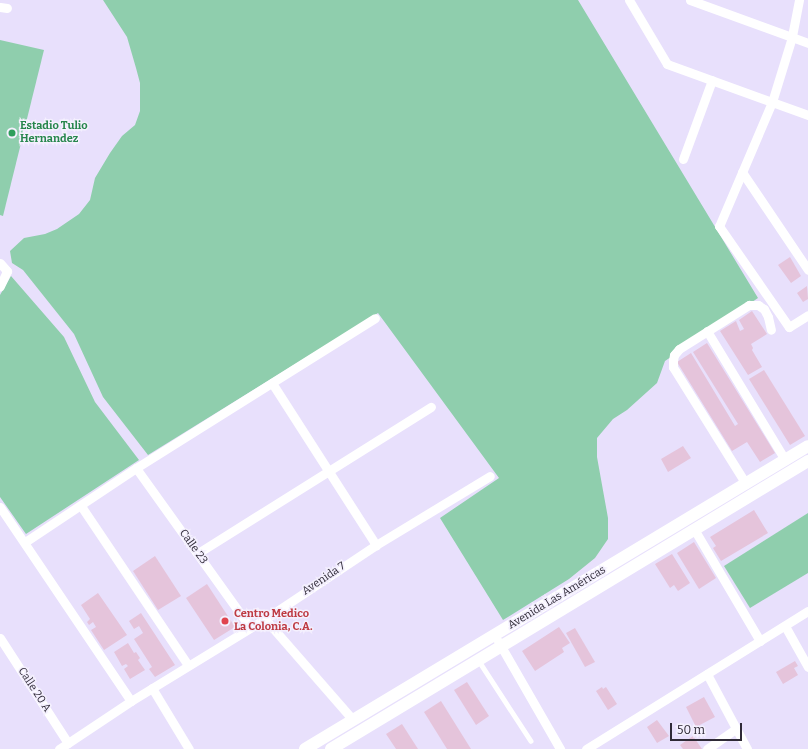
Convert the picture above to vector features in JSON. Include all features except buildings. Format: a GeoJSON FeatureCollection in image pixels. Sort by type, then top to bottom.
{"type":"FeatureCollection","features":[{"type":"Feature","properties":{"kind":"main road","name":"Avenida Las Américas"},"geometry":{"type":"LineString","coordinates":[[331,749],[478,659],[498,640],[808,446]]}},
{"type":"Feature","properties":{"kind":"main road","name":"Avenida Las Américas"},"geometry":{"type":"LineString","coordinates":[[306,749],[353,720],[694,529],[808,461]]}},
{"type":"Feature","properties":{"kind":"street"},"geometry":{"type":"LineString","coordinates":[[629,0],[667,64],[808,115]]}},
{"type":"Feature","properties":{"kind":"street"},"geometry":{"type":"LineString","coordinates":[[690,0],[808,43]]}},
{"type":"Feature","properties":{"kind":"street"},"geometry":{"type":"LineString","coordinates":[[799,0],[792,37],[772,102],[719,226],[789,328],[808,315]]}},
{"type":"Feature","properties":{"kind":"street"},"geometry":{"type":"LineString","coordinates":[[683,159],[712,80]]}},
{"type":"Feature","properties":{"kind":"street"},"geometry":{"type":"LineString","coordinates":[[742,172],[808,270]]}},
{"type":"Feature","properties":{"kind":"street"},"geometry":{"type":"LineString","coordinates":[[0,263],[7,271],[0,286]]}},
{"type":"Feature","properties":{"kind":"street"},"geometry":{"type":"LineString","coordinates":[[746,484],[673,367],[674,355],[679,349],[749,305],[758,305],[764,309],[768,317],[771,330]]}},
{"type":"Feature","properties":{"kind":"street"},"geometry":{"type":"LineString","coordinates":[[25,542],[136,468],[375,318]]}},
{"type":"Feature","properties":{"kind":"street"},"geometry":{"type":"LineString","coordinates":[[707,331],[785,460]]}},
{"type":"Feature","properties":{"kind":"street"},"geometry":{"type":"LineString","coordinates":[[272,384],[376,545]]}},
{"type":"Feature","properties":{"kind":"street"},"geometry":{"type":"LineString","coordinates":[[198,553],[328,470],[431,407]]}},
{"type":"Feature","properties":{"kind":"street","name":"Calle 23"},"geometry":{"type":"LineString","coordinates":[[136,468],[250,626]]}},
{"type":"Feature","properties":{"kind":"street","name":"Avenida 7"},"geometry":{"type":"LineString","coordinates":[[59,749],[188,665],[250,626],[265,619],[376,545],[490,476]]}},
{"type":"Feature","properties":{"kind":"street"},"geometry":{"type":"LineString","coordinates":[[81,506],[188,665]]}},
{"type":"Feature","properties":{"kind":"street"},"geometry":{"type":"LineString","coordinates":[[0,507],[131,701]]}},
{"type":"Feature","properties":{"kind":"street"},"geometry":{"type":"LineString","coordinates":[[694,529],[760,641]]}},
{"type":"Feature","properties":{"kind":"street"},"geometry":{"type":"LineString","coordinates":[[586,749],[808,611]]}},
{"type":"Feature","properties":{"kind":"street"},"geometry":{"type":"LineString","coordinates":[[265,619],[353,720]]}},
{"type":"Feature","properties":{"kind":"street"},"geometry":{"type":"LineString","coordinates":[[785,626],[808,667]]}},
{"type":"Feature","properties":{"kind":"street","name":"Calle 20 A"},"geometry":{"type":"LineString","coordinates":[[0,638],[68,743]]}},
{"type":"Feature","properties":{"kind":"street"},"geometry":{"type":"LineString","coordinates":[[498,640],[560,749]]}},
{"type":"Feature","properties":{"kind":"street"},"geometry":{"type":"LineString","coordinates":[[706,674],[747,749]]}},
{"type":"Feature","properties":{"kind":"street"},"geometry":{"type":"LineString","coordinates":[[152,688],[190,749]]}},
{"type":"Feature","properties":{"kind":"street"},"geometry":{"type":"LineString","coordinates":[[706,749],[736,729]]}},
{"type":"Feature","properties":{"kind":"lane"},"geometry":{"type":"LineString","coordinates":[[478,659],[531,741]]}},
{"type":"Feature","properties":{"kind":"green space"},"geometry":{"type":"Polygon","coordinates":[[[103,0],[578,0],[758,298],[665,361],[657,383],[627,410],[613,419],[597,438],[597,457],[608,518],[608,539],[595,558],[569,579],[503,620],[440,518],[499,478],[378,313],[148,455],[103,397],[74,334],[23,270],[12,263],[10,251],[24,238],[45,234],[57,229],[79,214],[90,200],[95,178],[110,153],[122,136],[135,125],[140,111],[140,83],[127,37],[103,0]]]}},
{"type":"Feature","properties":{"kind":"green space","name":"Estadio Tulio Hernandez"},"geometry":{"type":"Polygon","coordinates":[[[0,40],[44,50],[3,216],[0,215],[0,40]]]}},
{"type":"Feature","properties":{"kind":"green space"},"geometry":{"type":"Polygon","coordinates":[[[11,276],[64,337],[95,402],[139,460],[26,534],[0,497],[0,295],[11,276]]]}},
{"type":"Feature","properties":{"kind":"green space"},"geometry":{"type":"Polygon","coordinates":[[[808,513],[808,573],[750,608],[724,566],[808,513]]]}},
{"type":"Feature","properties":{"kind":"place","name":"Estadio Tulio Hernandez"},"geometry":{"type":"Point","coordinates":[12,133]}},
{"type":"Feature","properties":{"kind":"place","name":"Centro Medico La Colonia, C.A."},"geometry":{"type":"Point","coordinates":[225,621]}}]}
